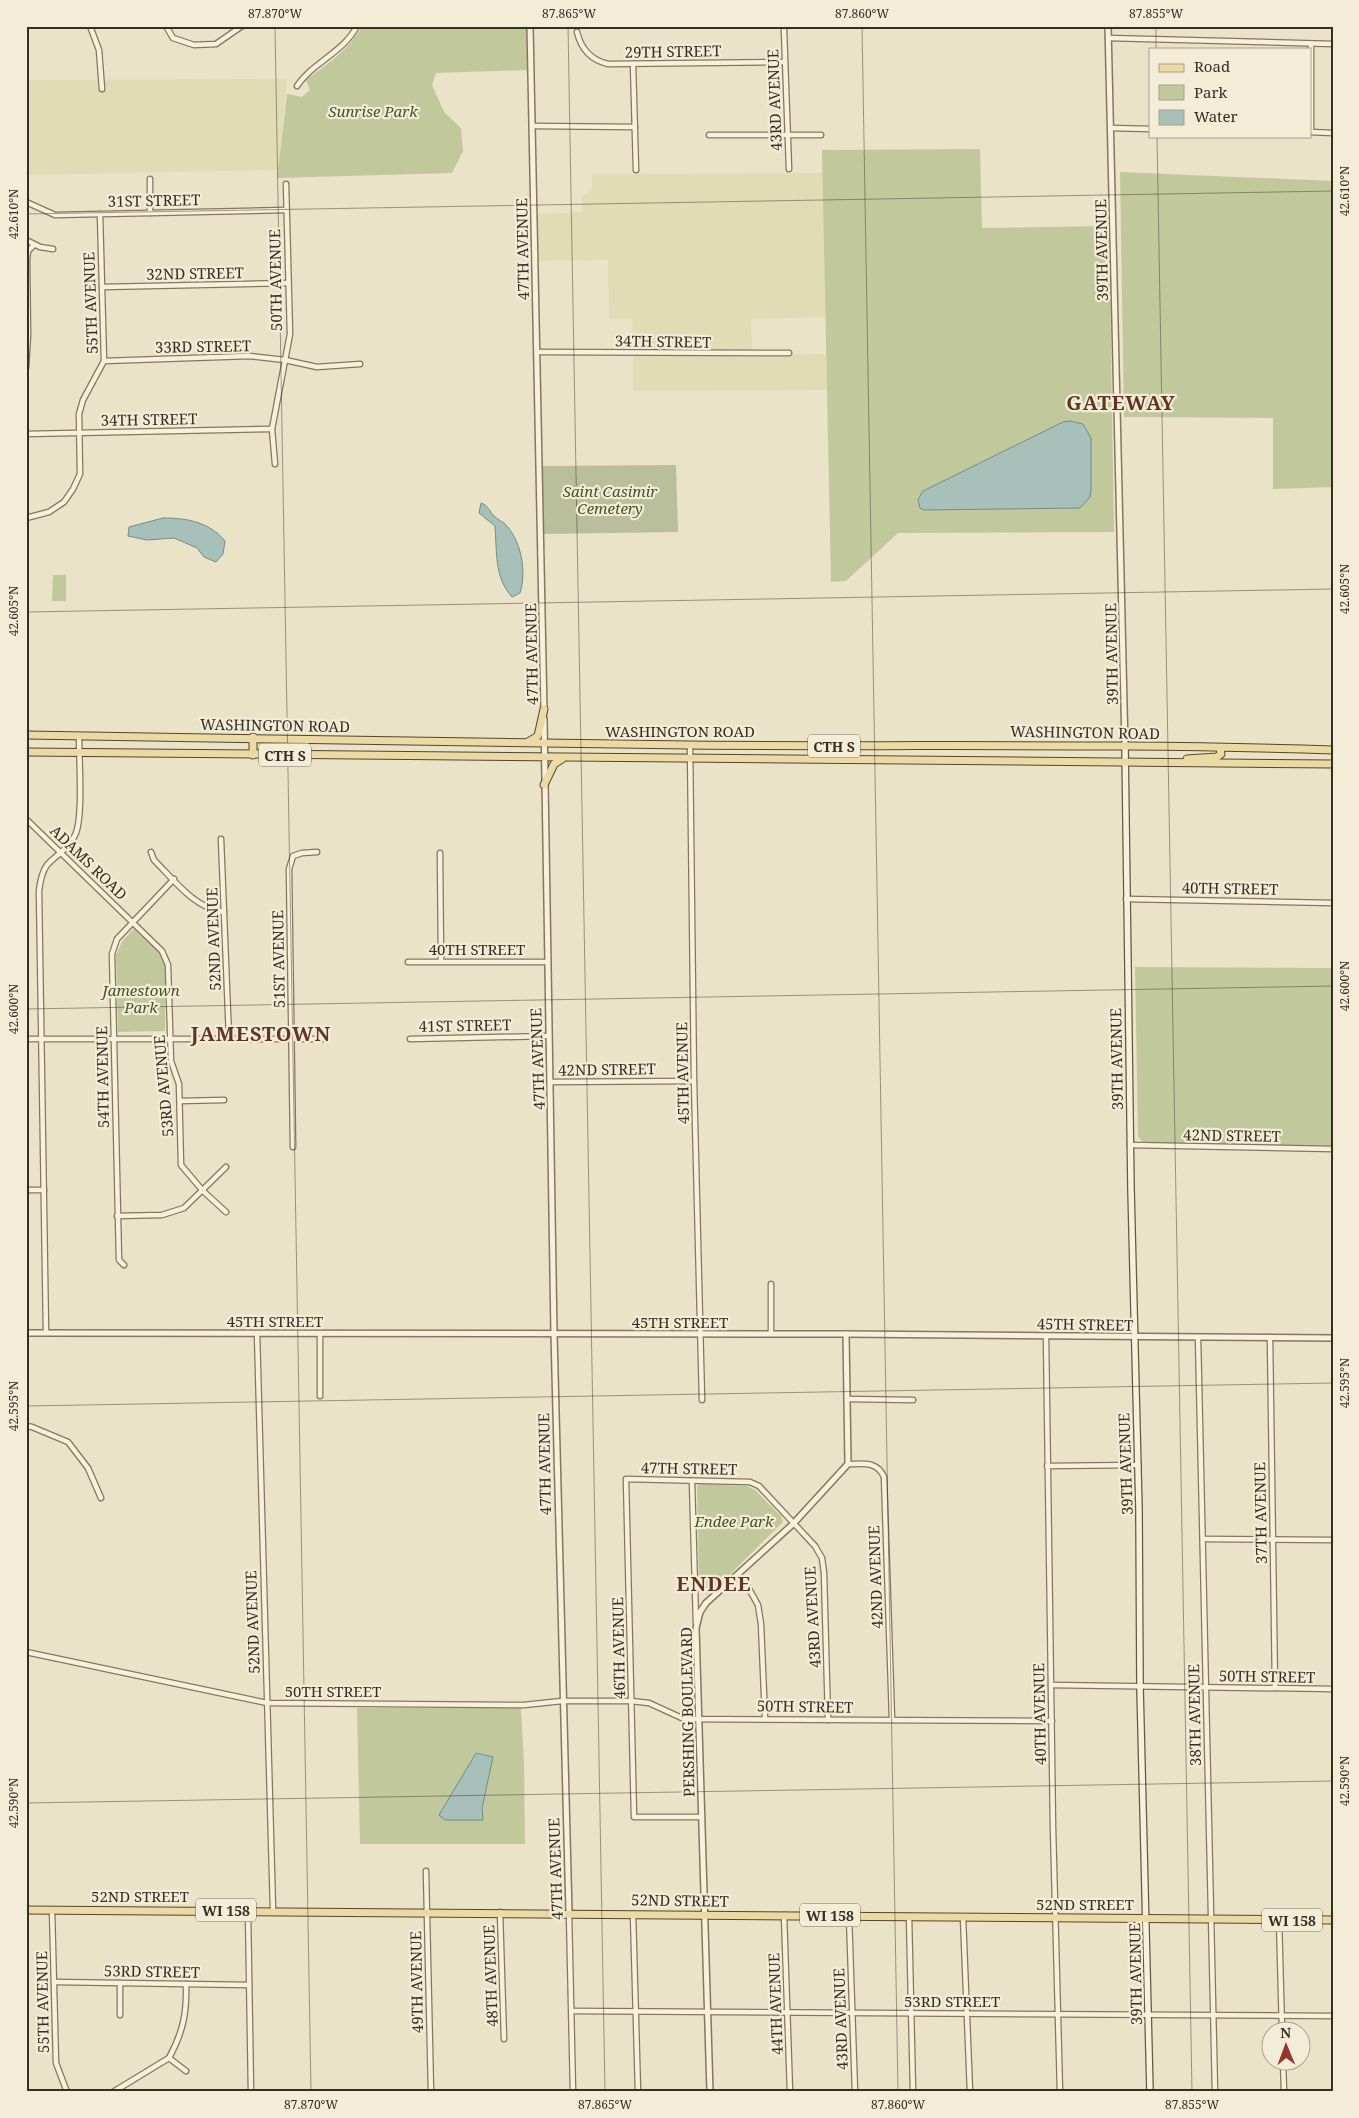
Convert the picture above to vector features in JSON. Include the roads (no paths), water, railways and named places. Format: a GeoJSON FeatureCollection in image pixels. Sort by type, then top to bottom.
{"type":"FeatureCollection","features":[{"type":"Feature","properties":{"kind":"main road"},"geometry":{"type":"LineString","coordinates":[[524,743],[538,736],[542,725],[544,709]]}},
{"type":"Feature","properties":{"kind":"main road","name":"WASHINGTON ROAD"},"geometry":{"type":"LineString","coordinates":[[26,735],[253,737],[544,744],[1125,746],[1333,750]]}},
{"type":"Feature","properties":{"kind":"main road"},"geometry":{"type":"LineString","coordinates":[[253,737],[253,754]]}},
{"type":"Feature","properties":{"kind":"main road","name":"39TH AVENUE"},"geometry":{"type":"LineString","coordinates":[[1125,746],[1130,1146],[1138,1465],[1140,1687],[1150,2092]]}},
{"type":"Feature","properties":{"kind":"main road"},"geometry":{"type":"LineString","coordinates":[[1180,762],[1192,757],[1216,757],[1220,754],[1220,748]]}},
{"type":"Feature","properties":{"kind":"main road","name":"WASHINGTON ROAD"},"geometry":{"type":"LineString","coordinates":[[26,752],[691,760],[1125,761],[1333,764]]}},
{"type":"Feature","properties":{"kind":"main road"},"geometry":{"type":"LineString","coordinates":[[544,784],[554,764],[564,758]]}},
{"type":"Feature","properties":{"kind":"main road","name":"52ND STREET"},"geometry":{"type":"LineString","coordinates":[[26,1910],[273,1910],[1333,1920]]}},
{"type":"Feature","properties":{"kind":"street"},"geometry":{"type":"LineString","coordinates":[[90,26],[99,50],[102,89]]}},
{"type":"Feature","properties":{"kind":"street"},"geometry":{"type":"LineString","coordinates":[[166,26],[173,38],[194,45],[216,44],[242,26]]}},
{"type":"Feature","properties":{"kind":"street"},"geometry":{"type":"LineString","coordinates":[[297,86],[302,78],[342,47],[357,26]]}},
{"type":"Feature","properties":{"kind":"street","name":"47TH AVENUE"},"geometry":{"type":"LineString","coordinates":[[530,26],[544,709],[546,962],[551,1082],[554,1334],[573,2092]]}},
{"type":"Feature","properties":{"kind":"street","name":"39TH AVENUE"},"geometry":{"type":"LineString","coordinates":[[1108,26],[1125,746]]}},
{"type":"Feature","properties":{"kind":"street","name":"43RD AVENUE"},"geometry":{"type":"LineString","coordinates":[[784,30],[789,169]]}},
{"type":"Feature","properties":{"kind":"street","name":"29TH STREET"},"geometry":{"type":"LineString","coordinates":[[577,32],[584,48],[598,61],[608,64],[785,62]]}},
{"type":"Feature","properties":{"kind":"street"},"geometry":{"type":"LineString","coordinates":[[1108,38],[1333,44]]}},
{"type":"Feature","properties":{"kind":"street"},"geometry":{"type":"LineString","coordinates":[[633,64],[636,170]]}},
{"type":"Feature","properties":{"kind":"street"},"geometry":{"type":"LineString","coordinates":[[533,126],[635,127]]}},
{"type":"Feature","properties":{"kind":"street"},"geometry":{"type":"LineString","coordinates":[[1111,128],[1149,128]]}},
{"type":"Feature","properties":{"kind":"street"},"geometry":{"type":"LineString","coordinates":[[1312,132],[1333,133]]}},
{"type":"Feature","properties":{"kind":"street"},"geometry":{"type":"LineString","coordinates":[[709,135],[821,135]]}},
{"type":"Feature","properties":{"kind":"street"},"geometry":{"type":"LineString","coordinates":[[150,179],[150,213]]}},
{"type":"Feature","properties":{"kind":"street","name":"50TH AVENUE"},"geometry":{"type":"LineString","coordinates":[[275,464],[272,429],[290,334],[285,210],[286,184]]}},
{"type":"Feature","properties":{"kind":"street","name":"31ST STREET"},"geometry":{"type":"LineString","coordinates":[[26,202],[55,215],[285,210]]}},
{"type":"Feature","properties":{"kind":"street","name":"55TH AVENUE"},"geometry":{"type":"LineString","coordinates":[[26,518],[49,512],[64,502],[74,489],[80,474],[80,414],[83,400],[104,361],[100,214]]}},
{"type":"Feature","properties":{"kind":"street"},"geometry":{"type":"LineString","coordinates":[[26,240],[34,245],[53,249]]}},
{"type":"Feature","properties":{"kind":"street"},"geometry":{"type":"LineString","coordinates":[[26,367],[28,336],[27,260],[28,251],[34,245]]}},
{"type":"Feature","properties":{"kind":"street","name":"32ND STREET"},"geometry":{"type":"LineString","coordinates":[[102,287],[288,283]]}},
{"type":"Feature","properties":{"kind":"street","name":"34TH STREET"},"geometry":{"type":"LineString","coordinates":[[537,352],[789,354]]}},
{"type":"Feature","properties":{"kind":"street","name":"33RD STREET"},"geometry":{"type":"LineString","coordinates":[[104,361],[250,356],[285,360],[317,367],[360,364]]}},
{"type":"Feature","properties":{"kind":"street","name":"34TH STREET"},"geometry":{"type":"LineString","coordinates":[[26,434],[272,429]]}},
{"type":"Feature","properties":{"kind":"street"},"geometry":{"type":"LineString","coordinates":[[46,1333],[39,890],[41,878],[47,866],[76,834],[79,818],[79,736]]}},
{"type":"Feature","properties":{"kind":"street","name":"45TH AVENUE"},"geometry":{"type":"LineString","coordinates":[[690,745],[694,1081],[702,1334],[702,1400]]}},
{"type":"Feature","properties":{"kind":"street","name":"ADAMS ROAD"},"geometry":{"type":"LineString","coordinates":[[26,819],[134,923]]}},
{"type":"Feature","properties":{"kind":"street","name":"52ND AVENUE"},"geometry":{"type":"LineString","coordinates":[[221,838],[229,1038]]}},
{"type":"Feature","properties":{"kind":"street"},"geometry":{"type":"LineString","coordinates":[[152,852],[154,860],[202,906],[213,911],[224,912]]}},
{"type":"Feature","properties":{"kind":"street","name":"51ST AVENUE"},"geometry":{"type":"LineString","coordinates":[[293,1147],[289,869],[293,856],[302,852],[317,852]]}},
{"type":"Feature","properties":{"kind":"street"},"geometry":{"type":"LineString","coordinates":[[440,853],[441,961]]}},
{"type":"Feature","properties":{"kind":"street","name":"54TH AVENUE"},"geometry":{"type":"LineString","coordinates":[[124,1265],[119,1260],[117,1216],[112,954],[118,939],[174,879]]}},
{"type":"Feature","properties":{"kind":"street","name":"40TH STREET"},"geometry":{"type":"LineString","coordinates":[[1126,899],[1333,903]]}},
{"type":"Feature","properties":{"kind":"street","name":"53RD AVENUE"},"geometry":{"type":"LineString","coordinates":[[134,923],[162,951],[168,965],[172,1061],[179,1084],[181,1165],[203,1191],[226,1212]]}},
{"type":"Feature","properties":{"kind":"street","name":"40TH STREET"},"geometry":{"type":"LineString","coordinates":[[408,962],[546,962]]}},
{"type":"Feature","properties":{"kind":"street","name":"41ST STREET"},"geometry":{"type":"LineString","coordinates":[[410,1039],[549,1036]]}},
{"type":"Feature","properties":{"kind":"street"},"geometry":{"type":"LineString","coordinates":[[26,1039],[322,1039]]}},
{"type":"Feature","properties":{"kind":"street","name":"42ND STREET"},"geometry":{"type":"LineString","coordinates":[[551,1082],[694,1081]]}},
{"type":"Feature","properties":{"kind":"street"},"geometry":{"type":"LineString","coordinates":[[180,1101],[224,1100]]}},
{"type":"Feature","properties":{"kind":"street","name":"42ND STREET"},"geometry":{"type":"LineString","coordinates":[[1130,1146],[1333,1149]]}},
{"type":"Feature","properties":{"kind":"street"},"geometry":{"type":"LineString","coordinates":[[117,1216],[162,1215],[184,1208],[226,1167]]}},
{"type":"Feature","properties":{"kind":"street"},"geometry":{"type":"LineString","coordinates":[[26,1190],[44,1190]]}},
{"type":"Feature","properties":{"kind":"street"},"geometry":{"type":"LineString","coordinates":[[771,1284],[771,1334]]}},
{"type":"Feature","properties":{"kind":"street","name":"45TH STREET"},"geometry":{"type":"LineString","coordinates":[[26,1333],[846,1334],[1333,1338]]}},
{"type":"Feature","properties":{"kind":"street","name":"52ND AVENUE"},"geometry":{"type":"LineString","coordinates":[[257,1333],[273,1910]]}},
{"type":"Feature","properties":{"kind":"street"},"geometry":{"type":"LineString","coordinates":[[320,1334],[320,1396]]}},
{"type":"Feature","properties":{"kind":"street"},"geometry":{"type":"LineString","coordinates":[[846,1334],[848,1464]]}},
{"type":"Feature","properties":{"kind":"street","name":"40TH AVENUE"},"geometry":{"type":"LineString","coordinates":[[1046,1336],[1050,1685],[1060,2092]]}},
{"type":"Feature","properties":{"kind":"street","name":"38TH AVENUE"},"geometry":{"type":"LineString","coordinates":[[1198,1337],[1215,2092]]}},
{"type":"Feature","properties":{"kind":"street","name":"37TH AVENUE"},"geometry":{"type":"LineString","coordinates":[[1270,1337],[1275,1688]]}},
{"type":"Feature","properties":{"kind":"street"},"geometry":{"type":"LineString","coordinates":[[847,1399],[913,1400]]}},
{"type":"Feature","properties":{"kind":"street"},"geometry":{"type":"LineString","coordinates":[[26,1426],[68,1442],[88,1468],[101,1498]]}},
{"type":"Feature","properties":{"kind":"street","name":"PERSHING BOULEVARD"},"geometry":{"type":"LineString","coordinates":[[710,2092],[696,1628],[700,1612],[706,1603],[793,1524],[848,1464]]}},
{"type":"Feature","properties":{"kind":"street","name":"42ND AVENUE"},"geometry":{"type":"LineString","coordinates":[[848,1464],[872,1464],[880,1469],[884,1477],[892,1719]]}},
{"type":"Feature","properties":{"kind":"street"},"geometry":{"type":"LineString","coordinates":[[1047,1466],[1138,1465]]}},
{"type":"Feature","properties":{"kind":"street","name":"47TH STREET"},"geometry":{"type":"LineString","coordinates":[[626,1479],[750,1482],[759,1486],[793,1524]]}},
{"type":"Feature","properties":{"kind":"street","name":"46TH AVENUE"},"geometry":{"type":"LineString","coordinates":[[626,1479],[634,1817],[702,1818]]}},
{"type":"Feature","properties":{"kind":"street"},"geometry":{"type":"LineString","coordinates":[[692,1482],[696,1628]]}},
{"type":"Feature","properties":{"kind":"street","name":"43RD AVENUE"},"geometry":{"type":"LineString","coordinates":[[793,1524],[815,1546],[822,1558],[828,1720]]}},
{"type":"Feature","properties":{"kind":"street"},"geometry":{"type":"LineString","coordinates":[[1203,1539],[1333,1540]]}},
{"type":"Feature","properties":{"kind":"street"},"geometry":{"type":"LineString","coordinates":[[736,1576],[748,1587],[758,1605],[761,1624],[765,1718]]}},
{"type":"Feature","properties":{"kind":"street","name":"50TH STREET"},"geometry":{"type":"LineString","coordinates":[[26,1652],[267,1703],[524,1705],[562,1701],[631,1701],[648,1702],[684,1719],[892,1719],[1052,1722]]}},
{"type":"Feature","properties":{"kind":"street","name":"50TH STREET"},"geometry":{"type":"LineString","coordinates":[[1050,1685],[1333,1689]]}},
{"type":"Feature","properties":{"kind":"street","name":"49TH AVENUE"},"geometry":{"type":"LineString","coordinates":[[426,1871],[431,2092]]}},
{"type":"Feature","properties":{"kind":"street","name":"55TH AVENUE"},"geometry":{"type":"LineString","coordinates":[[52,1910],[56,2063],[68,2092]]}},
{"type":"Feature","properties":{"kind":"street"},"geometry":{"type":"LineString","coordinates":[[248,1910],[252,2092]]}},
{"type":"Feature","properties":{"kind":"street","name":"48TH AVENUE"},"geometry":{"type":"LineString","coordinates":[[500,1912],[504,2038]]}},
{"type":"Feature","properties":{"kind":"street"},"geometry":{"type":"LineString","coordinates":[[634,1914],[638,2092]]}},
{"type":"Feature","properties":{"kind":"street","name":"44TH AVENUE"},"geometry":{"type":"LineString","coordinates":[[784,1915],[790,2092]]}},
{"type":"Feature","properties":{"kind":"street","name":"43RD AVENUE"},"geometry":{"type":"LineString","coordinates":[[849,1916],[855,2092]]}},
{"type":"Feature","properties":{"kind":"street"},"geometry":{"type":"LineString","coordinates":[[909,1916],[912,2092]]}},
{"type":"Feature","properties":{"kind":"street"},"geometry":{"type":"LineString","coordinates":[[963,1917],[970,2092]]}},
{"type":"Feature","properties":{"kind":"street"},"geometry":{"type":"LineString","coordinates":[[1279,1919],[1282,2020]]}},
{"type":"Feature","properties":{"kind":"street","name":"53RD STREET"},"geometry":{"type":"LineString","coordinates":[[55,1982],[249,1985]]}},
{"type":"Feature","properties":{"kind":"street"},"geometry":{"type":"LineString","coordinates":[[120,1983],[120,2015]]}},
{"type":"Feature","properties":{"kind":"street"},"geometry":{"type":"LineString","coordinates":[[113,2092],[169,2058],[180,2037],[183,2024],[187,2005],[186,1984]]}},
{"type":"Feature","properties":{"kind":"street","name":"53RD STREET"},"geometry":{"type":"LineString","coordinates":[[572,2011],[1333,2016]]}},
{"type":"Feature","properties":{"kind":"street"},"geometry":{"type":"LineString","coordinates":[[169,2058],[186,2071]]}},
{"type":"Feature","properties":{"kind":"street"},"geometry":{"type":"LineString","coordinates":[[1283,2070],[1284,2092]]}},
{"type":"Feature","properties":{"kind":"water"},"geometry":{"type":"Polygon","coordinates":[[[1070,421],[1083,424],[1091,438],[1090,497],[1080,508],[924,510],[920,508],[918,500],[923,491],[1063,422],[1070,421]]]}},
{"type":"Feature","properties":{"kind":"water"},"geometry":{"type":"Polygon","coordinates":[[[481,503],[504,523],[515,538],[518,546],[522,565],[522,584],[520,593],[512,597],[506,589],[499,572],[495,526],[479,513],[481,503]]]}},
{"type":"Feature","properties":{"kind":"water"},"geometry":{"type":"Polygon","coordinates":[[[163,518],[189,520],[212,529],[225,541],[223,554],[216,562],[204,557],[197,548],[174,538],[147,540],[128,536],[129,527],[163,518]]]}},
{"type":"Feature","properties":{"kind":"water"},"geometry":{"type":"Polygon","coordinates":[[[476,1753],[493,1757],[482,1808],[483,1820],[445,1820],[439,1815],[476,1753]]]}},
{"type":"Feature","properties":{"kind":"district","name":"GATEWAY"},"geometry":{"type":"Point","coordinates":[1121,402]}},
{"type":"Feature","properties":{"kind":"district","name":"JAMESTOWN"},"geometry":{"type":"Point","coordinates":[261,1033]}},
{"type":"Feature","properties":{"kind":"district","name":"ENDEE"},"geometry":{"type":"Point","coordinates":[714,1583]}},
{"type":"Feature","properties":{"kind":"park label","name":"Sunrise Park"},"geometry":{"type":"Point","coordinates":[373,111]}},
{"type":"Feature","properties":{"kind":"park label","name":"Saint Casimir Cemetery"},"geometry":{"type":"Point","coordinates":[610,500]}},
{"type":"Feature","properties":{"kind":"park label","name":"Jamestown Park"},"geometry":{"type":"Point","coordinates":[141,998]}},
{"type":"Feature","properties":{"kind":"park label","name":"Endee Park"},"geometry":{"type":"Point","coordinates":[734,1521]}}]}
